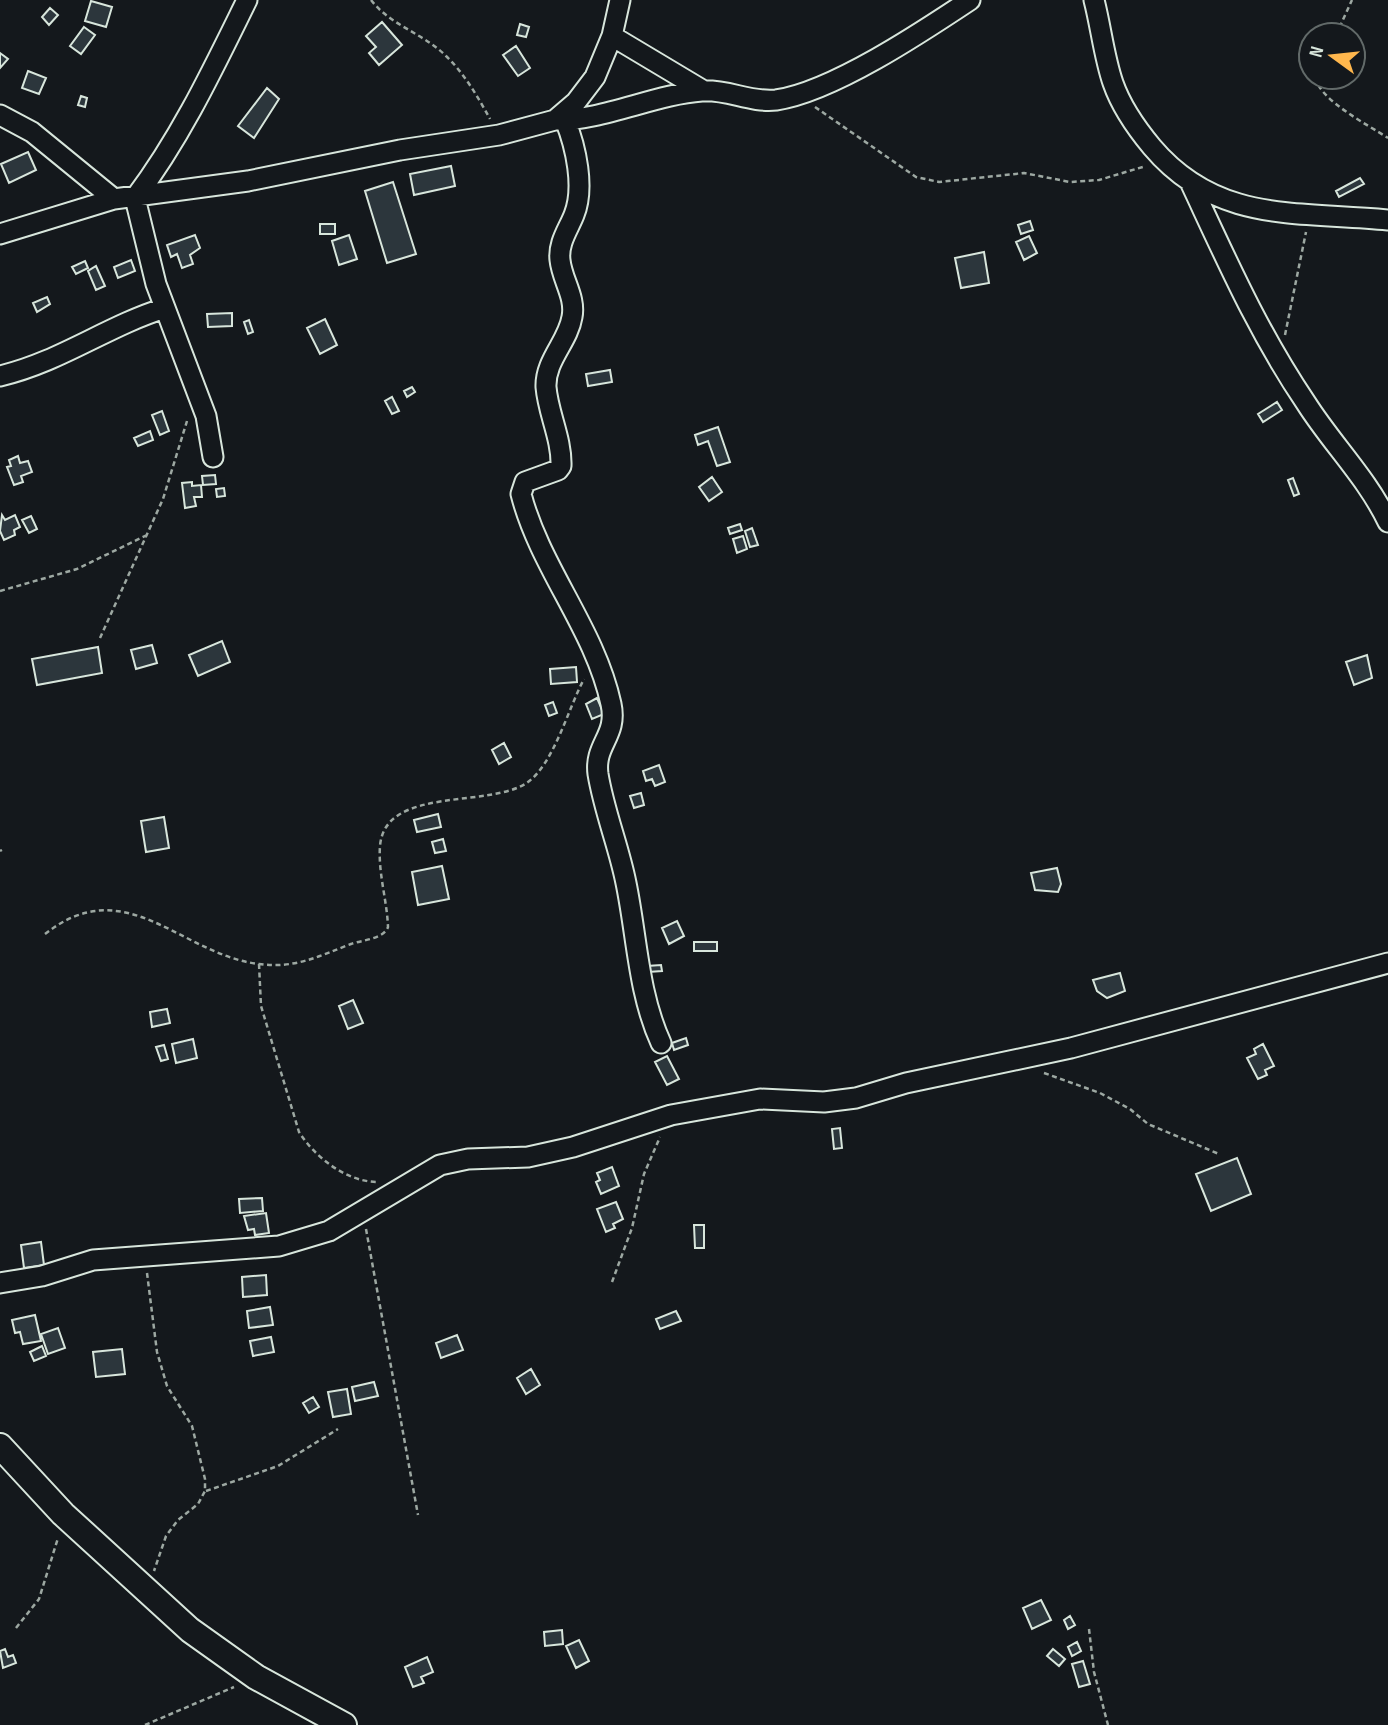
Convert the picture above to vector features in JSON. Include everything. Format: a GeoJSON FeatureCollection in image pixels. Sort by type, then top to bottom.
{"type":"FeatureCollection","features":[{"type":"Feature","properties":{"kind":"main road"},"geometry":{"type":"LineString","coordinates":[[0,1446],[63,1514],[190,1630],[256,1677],[344,1725]]}},
{"type":"Feature","properties":{"kind":"street"},"geometry":{"type":"LineString","coordinates":[[212,457],[211,438],[165,308],[144,239],[135,198],[162,161],[205,87],[247,0]]}},
{"type":"Feature","properties":{"kind":"street"},"geometry":{"type":"LineString","coordinates":[[560,120],[595,77],[612,36],[620,0]]}},
{"type":"Feature","properties":{"kind":"street"},"geometry":{"type":"LineString","coordinates":[[0,234],[114,199],[135,198],[499,135],[704,90],[765,100],[798,95],[915,37],[970,0]]}},
{"type":"Feature","properties":{"kind":"street"},"geometry":{"type":"LineString","coordinates":[[1094,0],[1113,83],[1137,128],[1165,163],[1191,184],[1212,196],[1246,208],[1388,220]]}},
{"type":"Feature","properties":{"kind":"street"},"geometry":{"type":"LineString","coordinates":[[612,36],[704,90]]}},
{"type":"Feature","properties":{"kind":"street"},"geometry":{"type":"LineString","coordinates":[[0,114],[32,132],[114,199]]}},
{"type":"Feature","properties":{"kind":"street"},"geometry":{"type":"LineString","coordinates":[[560,120],[574,148],[578,195],[574,216],[560,248],[559,260],[573,313],[570,325],[552,360],[546,387],[561,466],[552,473],[525,482],[521,494],[552,572],[605,681],[614,719],[613,729],[603,744],[598,772],[627,886],[649,1017],[661,1044]]}},
{"type":"Feature","properties":{"kind":"street"},"geometry":{"type":"LineString","coordinates":[[1191,184],[1236,285],[1279,361],[1312,412],[1370,489],[1388,523]]}},
{"type":"Feature","properties":{"kind":"street"},"geometry":{"type":"LineString","coordinates":[[0,376],[60,357],[129,319],[165,308]]}},
{"type":"Feature","properties":{"kind":"street"},"geometry":{"type":"LineString","coordinates":[[0,1283],[42,1276],[93,1260],[279,1246],[329,1231],[407,1182],[440,1165],[468,1159],[528,1157],[573,1147],[671,1115],[774,1097],[824,1102],[856,1098],[1071,1048],[1388,963]]}},
{"type":"Feature","properties":{"kind":"path"},"geometry":{"type":"LineString","coordinates":[[371,0],[383,15],[445,54],[477,95],[499,135]]}},
{"type":"Feature","properties":{"kind":"path"},"geometry":{"type":"LineString","coordinates":[[1342,21],[1352,0]]}},
{"type":"Feature","properties":{"kind":"path"},"geometry":{"type":"LineString","coordinates":[[1322,91],[1335,103],[1388,138]]}},
{"type":"Feature","properties":{"kind":"path"},"geometry":{"type":"LineString","coordinates":[[798,95],[916,177],[939,182],[1024,173],[1070,182],[1099,180],[1120,171],[1165,163]]}},
{"type":"Feature","properties":{"kind":"path"},"geometry":{"type":"LineString","coordinates":[[1279,361],[1310,215]]}},
{"type":"Feature","properties":{"kind":"path"},"geometry":{"type":"LineString","coordinates":[[100,638],[163,499],[197,393]]}},
{"type":"Feature","properties":{"kind":"path"},"geometry":{"type":"LineString","coordinates":[[0,591],[77,569],[148,534]]}},
{"type":"Feature","properties":{"kind":"path"},"geometry":{"type":"LineString","coordinates":[[45,934],[74,917],[100,911],[127,912],[165,925],[220,956],[259,964],[319,959],[386,932],[388,917],[380,846],[393,818],[412,809],[450,800],[497,794],[526,784],[539,772],[549,755],[595,657]]}},
{"type":"Feature","properties":{"kind":"path"},"geometry":{"type":"LineString","coordinates":[[259,964],[261,1006],[280,1063],[291,1114],[308,1145],[343,1174],[357,1179],[407,1182]]}},
{"type":"Feature","properties":{"kind":"path"},"geometry":{"type":"LineString","coordinates":[[1011,1061],[1100,1093],[1130,1109],[1148,1124],[1219,1154]]}},
{"type":"Feature","properties":{"kind":"path"},"geometry":{"type":"LineString","coordinates":[[612,1282],[632,1228],[644,1174],[671,1115]]}},
{"type":"Feature","properties":{"kind":"path"},"geometry":{"type":"LineString","coordinates":[[363,1211],[418,1515]]}},
{"type":"Feature","properties":{"kind":"path"},"geometry":{"type":"LineString","coordinates":[[144,1256],[157,1352],[167,1386],[192,1426],[205,1491],[198,1504],[178,1520],[166,1536],[145,1590]]}},
{"type":"Feature","properties":{"kind":"path"},"geometry":{"type":"LineString","coordinates":[[205,1491],[278,1466],[338,1429]]}},
{"type":"Feature","properties":{"kind":"path"},"geometry":{"type":"LineString","coordinates":[[16,1628],[39,1599],[63,1514]]}},
{"type":"Feature","properties":{"kind":"path"},"geometry":{"type":"LineString","coordinates":[[1088,1629],[1094,1672],[1108,1725]]}},
{"type":"Feature","properties":{"kind":"path"},"geometry":{"type":"LineString","coordinates":[[145,1725],[256,1677]]}},
{"type":"Feature","properties":{"kind":"building"},"geometry":{"type":"Polygon","coordinates":[[[91,1],[112,7],[106,27],[85,21],[91,1]]]}},
{"type":"Feature","properties":{"kind":"building"},"geometry":{"type":"Polygon","coordinates":[[[50,8],[58,15],[49,25],[42,17],[50,8]]]}},
{"type":"Feature","properties":{"kind":"building"},"geometry":{"type":"Polygon","coordinates":[[[382,22],[402,45],[379,65],[369,53],[376,47],[366,36],[382,22]]]}},
{"type":"Feature","properties":{"kind":"building"},"geometry":{"type":"Polygon","coordinates":[[[520,24],[529,27],[526,37],[517,35],[520,24]]]}},
{"type":"Feature","properties":{"kind":"building"},"geometry":{"type":"Polygon","coordinates":[[[84,27],[95,35],[81,54],[70,46],[84,27]]]}},
{"type":"Feature","properties":{"kind":"building"},"geometry":{"type":"Polygon","coordinates":[[[516,46],[530,68],[518,76],[503,55],[516,46]]]}},
{"type":"Feature","properties":{"kind":"building"},"geometry":{"type":"Polygon","coordinates":[[[0,53],[8,59],[0,68],[0,53]]]}},
{"type":"Feature","properties":{"kind":"building"},"geometry":{"type":"Polygon","coordinates":[[[28,71],[46,78],[39,94],[22,88],[28,71]]]}},
{"type":"Feature","properties":{"kind":"building"},"geometry":{"type":"Polygon","coordinates":[[[267,88],[279,99],[254,138],[238,126],[267,88]]]}},
{"type":"Feature","properties":{"kind":"building"},"geometry":{"type":"Polygon","coordinates":[[[81,96],[87,98],[85,107],[78,105],[81,96]]]}},
{"type":"Feature","properties":{"kind":"building"},"geometry":{"type":"Polygon","coordinates":[[[28,152],[36,170],[9,183],[1,164],[28,152]]]}},
{"type":"Feature","properties":{"kind":"building"},"geometry":{"type":"Polygon","coordinates":[[[451,166],[455,186],[414,195],[410,174],[451,166]]]}},
{"type":"Feature","properties":{"kind":"building"},"geometry":{"type":"Polygon","coordinates":[[[1360,178],[1364,184],[1339,197],[1336,191],[1360,178]]]}},
{"type":"Feature","properties":{"kind":"building"},"geometry":{"type":"Polygon","coordinates":[[[393,182],[416,254],[387,263],[365,191],[393,182]]]}},
{"type":"Feature","properties":{"kind":"building"},"geometry":{"type":"Polygon","coordinates":[[[1030,221],[1033,230],[1021,234],[1018,225],[1030,221]]]}},
{"type":"Feature","properties":{"kind":"building"},"geometry":{"type":"Polygon","coordinates":[[[320,224],[335,224],[335,234],[320,234],[320,224]]]}},
{"type":"Feature","properties":{"kind":"building"},"geometry":{"type":"Polygon","coordinates":[[[195,235],[200,248],[190,255],[193,264],[182,268],[177,254],[171,257],[167,245],[195,235]]]}},
{"type":"Feature","properties":{"kind":"building"},"geometry":{"type":"Polygon","coordinates":[[[349,235],[357,259],[339,265],[332,241],[349,235]]]}},
{"type":"Feature","properties":{"kind":"building"},"geometry":{"type":"Polygon","coordinates":[[[1029,236],[1037,253],[1024,260],[1016,242],[1029,236]]]}},
{"type":"Feature","properties":{"kind":"building"},"geometry":{"type":"Polygon","coordinates":[[[984,252],[989,283],[961,288],[955,258],[984,252]]]}},
{"type":"Feature","properties":{"kind":"building"},"geometry":{"type":"Polygon","coordinates":[[[131,260],[135,271],[118,278],[114,267],[131,260]]]}},
{"type":"Feature","properties":{"kind":"building"},"geometry":{"type":"Polygon","coordinates":[[[85,261],[88,268],[76,274],[72,267],[85,261]]]}},
{"type":"Feature","properties":{"kind":"building"},"geometry":{"type":"Polygon","coordinates":[[[96,266],[105,286],[96,290],[88,271],[96,266]]]}},
{"type":"Feature","properties":{"kind":"building"},"geometry":{"type":"Polygon","coordinates":[[[47,297],[50,304],[37,312],[33,303],[47,297]]]}},
{"type":"Feature","properties":{"kind":"building"},"geometry":{"type":"Polygon","coordinates":[[[232,313],[232,326],[208,327],[207,314],[232,313]]]}},
{"type":"Feature","properties":{"kind":"building"},"geometry":{"type":"Polygon","coordinates":[[[325,319],[337,345],[320,354],[307,328],[325,319]]]}},
{"type":"Feature","properties":{"kind":"building"},"geometry":{"type":"Polygon","coordinates":[[[249,320],[253,332],[248,334],[244,322],[249,320]]]}},
{"type":"Feature","properties":{"kind":"building"},"geometry":{"type":"Polygon","coordinates":[[[610,370],[612,382],[588,386],[586,374],[610,370]]]}},
{"type":"Feature","properties":{"kind":"building"},"geometry":{"type":"Polygon","coordinates":[[[412,387],[415,392],[407,397],[404,391],[412,387]]]}},
{"type":"Feature","properties":{"kind":"building"},"geometry":{"type":"Polygon","coordinates":[[[392,397],[399,411],[392,414],[385,401],[392,397]]]}},
{"type":"Feature","properties":{"kind":"building"},"geometry":{"type":"Polygon","coordinates":[[[1277,402],[1282,410],[1263,422],[1258,414],[1277,402]]]}},
{"type":"Feature","properties":{"kind":"building"},"geometry":{"type":"Polygon","coordinates":[[[162,411],[169,431],[160,435],[152,415],[162,411]]]}},
{"type":"Feature","properties":{"kind":"building"},"geometry":{"type":"Polygon","coordinates":[[[718,427],[730,462],[717,466],[708,441],[698,445],[695,435],[718,427]]]}},
{"type":"Feature","properties":{"kind":"building"},"geometry":{"type":"Polygon","coordinates":[[[150,431],[153,440],[138,446],[134,438],[150,431]]]}},
{"type":"Feature","properties":{"kind":"building"},"geometry":{"type":"Polygon","coordinates":[[[18,456],[20,463],[28,461],[32,472],[21,476],[23,482],[14,485],[7,467],[11,466],[9,460],[18,456]]]}},
{"type":"Feature","properties":{"kind":"building"},"geometry":{"type":"Polygon","coordinates":[[[215,475],[216,484],[203,485],[202,476],[215,475]]]}},
{"type":"Feature","properties":{"kind":"building"},"geometry":{"type":"Polygon","coordinates":[[[712,477],[722,492],[709,501],[699,487],[712,477]]]}},
{"type":"Feature","properties":{"kind":"building"},"geometry":{"type":"Polygon","coordinates":[[[1293,478],[1299,494],[1294,496],[1288,480],[1293,478]]]}},
{"type":"Feature","properties":{"kind":"building"},"geometry":{"type":"Polygon","coordinates":[[[192,482],[192,486],[201,485],[202,497],[194,497],[196,506],[185,508],[182,483],[192,482]]]}},
{"type":"Feature","properties":{"kind":"building"},"geometry":{"type":"Polygon","coordinates":[[[224,488],[225,496],[217,497],[216,489],[224,488]]]}},
{"type":"Feature","properties":{"kind":"building"},"geometry":{"type":"Polygon","coordinates":[[[2,515],[5,520],[15,515],[20,527],[14,530],[15,535],[4,540],[0,531],[2,515]]]}},
{"type":"Feature","properties":{"kind":"building"},"geometry":{"type":"Polygon","coordinates":[[[31,516],[37,529],[29,533],[22,520],[31,516]]]}},
{"type":"Feature","properties":{"kind":"building"},"geometry":{"type":"Polygon","coordinates":[[[740,524],[742,530],[730,534],[728,528],[740,524]]]}},
{"type":"Feature","properties":{"kind":"building"},"geometry":{"type":"Polygon","coordinates":[[[752,528],[758,545],[750,547],[745,531],[752,528]]]}},
{"type":"Feature","properties":{"kind":"building"},"geometry":{"type":"Polygon","coordinates":[[[743,536],[747,549],[737,553],[733,539],[743,536]]]}},
{"type":"Feature","properties":{"kind":"building"},"geometry":{"type":"Polygon","coordinates":[[[222,641],[230,662],[198,676],[189,655],[222,641]]]}},
{"type":"Feature","properties":{"kind":"building"},"geometry":{"type":"Polygon","coordinates":[[[152,645],[157,663],[136,669],[131,650],[152,645]]]}},
{"type":"Feature","properties":{"kind":"building"},"geometry":{"type":"Polygon","coordinates":[[[98,647],[102,673],[37,685],[32,659],[98,647]]]}},
{"type":"Feature","properties":{"kind":"building"},"geometry":{"type":"Polygon","coordinates":[[[1367,655],[1372,678],[1354,685],[1346,662],[1367,655]]]}},
{"type":"Feature","properties":{"kind":"building"},"geometry":{"type":"Polygon","coordinates":[[[576,667],[577,682],[551,684],[550,669],[576,667]]]}},
{"type":"Feature","properties":{"kind":"building"},"geometry":{"type":"Polygon","coordinates":[[[597,698],[604,714],[592,719],[586,704],[597,698]]]}},
{"type":"Feature","properties":{"kind":"building"},"geometry":{"type":"Polygon","coordinates":[[[553,702],[557,713],[549,716],[545,705],[553,702]]]}},
{"type":"Feature","properties":{"kind":"building"},"geometry":{"type":"Polygon","coordinates":[[[504,743],[511,757],[499,764],[492,750],[504,743]]]}},
{"type":"Feature","properties":{"kind":"building"},"geometry":{"type":"Polygon","coordinates":[[[659,765],[665,782],[655,786],[652,779],[646,781],[643,771],[659,765]]]}},
{"type":"Feature","properties":{"kind":"building"},"geometry":{"type":"Polygon","coordinates":[[[641,793],[644,805],[634,808],[630,796],[641,793]]]}},
{"type":"Feature","properties":{"kind":"building"},"geometry":{"type":"Polygon","coordinates":[[[438,814],[441,827],[417,832],[414,820],[438,814]]]}},
{"type":"Feature","properties":{"kind":"building"},"geometry":{"type":"Polygon","coordinates":[[[164,817],[169,848],[146,852],[141,821],[164,817]]]}},
{"type":"Feature","properties":{"kind":"building"},"geometry":{"type":"Polygon","coordinates":[[[443,839],[446,851],[435,853],[432,842],[443,839]]]}},
{"type":"Feature","properties":{"kind":"building"},"geometry":{"type":"Polygon","coordinates":[[[442,866],[449,899],[418,905],[412,872],[442,866]]]}},
{"type":"Feature","properties":{"kind":"building"},"geometry":{"type":"Polygon","coordinates":[[[1057,868],[1061,884],[1058,892],[1035,890],[1031,873],[1057,868]]]}},
{"type":"Feature","properties":{"kind":"building"},"geometry":{"type":"Polygon","coordinates":[[[677,921],[684,936],[669,944],[662,928],[677,921]]]}},
{"type":"Feature","properties":{"kind":"building"},"geometry":{"type":"Polygon","coordinates":[[[694,942],[717,942],[717,951],[694,951],[694,942]]]}},
{"type":"Feature","properties":{"kind":"building"},"geometry":{"type":"Polygon","coordinates":[[[661,965],[662,971],[648,972],[647,966],[661,965]]]}},
{"type":"Feature","properties":{"kind":"building"},"geometry":{"type":"Polygon","coordinates":[[[1120,973],[1125,991],[1107,998],[1097,991],[1093,980],[1120,973]]]}},
{"type":"Feature","properties":{"kind":"building"},"geometry":{"type":"Polygon","coordinates":[[[353,1000],[363,1023],[348,1029],[339,1006],[353,1000]]]}},
{"type":"Feature","properties":{"kind":"building"},"geometry":{"type":"Polygon","coordinates":[[[167,1009],[170,1023],[152,1027],[150,1012],[167,1009]]]}},
{"type":"Feature","properties":{"kind":"building"},"geometry":{"type":"Polygon","coordinates":[[[686,1038],[688,1045],[674,1050],[672,1043],[686,1038]]]}},
{"type":"Feature","properties":{"kind":"building"},"geometry":{"type":"Polygon","coordinates":[[[193,1039],[197,1058],[176,1063],[172,1044],[193,1039]]]}},
{"type":"Feature","properties":{"kind":"building"},"geometry":{"type":"Polygon","coordinates":[[[1263,1044],[1274,1066],[1265,1070],[1267,1075],[1258,1079],[1247,1058],[1256,1054],[1254,1049],[1263,1044]]]}},
{"type":"Feature","properties":{"kind":"building"},"geometry":{"type":"Polygon","coordinates":[[[164,1045],[168,1059],[161,1061],[156,1047],[164,1045]]]}},
{"type":"Feature","properties":{"kind":"building"},"geometry":{"type":"Polygon","coordinates":[[[667,1056],[679,1079],[667,1085],[655,1062],[667,1056]]]}},
{"type":"Feature","properties":{"kind":"building"},"geometry":{"type":"Polygon","coordinates":[[[840,1128],[842,1148],[834,1149],[832,1129],[840,1128]]]}},
{"type":"Feature","properties":{"kind":"building"},"geometry":{"type":"Polygon","coordinates":[[[1237,1158],[1251,1194],[1211,1211],[1196,1174],[1237,1158]]]}},
{"type":"Feature","properties":{"kind":"building"},"geometry":{"type":"Polygon","coordinates":[[[612,1167],[619,1186],[601,1194],[596,1182],[600,1180],[597,1173],[612,1167]]]}},
{"type":"Feature","properties":{"kind":"building"},"geometry":{"type":"Polygon","coordinates":[[[262,1198],[263,1211],[240,1213],[239,1199],[262,1198]]]}},
{"type":"Feature","properties":{"kind":"building"},"geometry":{"type":"Polygon","coordinates":[[[616,1202],[623,1219],[613,1224],[615,1228],[606,1232],[597,1209],[616,1202]]]}},
{"type":"Feature","properties":{"kind":"building"},"geometry":{"type":"Polygon","coordinates":[[[266,1213],[269,1233],[255,1235],[254,1229],[248,1230],[244,1216],[266,1213]]]}},
{"type":"Feature","properties":{"kind":"building"},"geometry":{"type":"Polygon","coordinates":[[[694,1225],[704,1225],[704,1248],[695,1248],[694,1225]]]}},
{"type":"Feature","properties":{"kind":"building"},"geometry":{"type":"Polygon","coordinates":[[[41,1242],[44,1265],[24,1268],[21,1245],[41,1242]]]}},
{"type":"Feature","properties":{"kind":"building"},"geometry":{"type":"Polygon","coordinates":[[[266,1275],[267,1295],[243,1297],[242,1277],[266,1275]]]}},
{"type":"Feature","properties":{"kind":"building"},"geometry":{"type":"Polygon","coordinates":[[[270,1307],[273,1325],[249,1328],[247,1311],[270,1307]]]}},
{"type":"Feature","properties":{"kind":"building"},"geometry":{"type":"Polygon","coordinates":[[[676,1311],[681,1321],[660,1329],[656,1319],[676,1311]]]}},
{"type":"Feature","properties":{"kind":"building"},"geometry":{"type":"Polygon","coordinates":[[[35,1315],[41,1341],[23,1344],[20,1332],[15,1333],[12,1320],[35,1315]]]}},
{"type":"Feature","properties":{"kind":"building"},"geometry":{"type":"Polygon","coordinates":[[[58,1328],[65,1348],[48,1354],[41,1334],[58,1328]]]}},
{"type":"Feature","properties":{"kind":"building"},"geometry":{"type":"Polygon","coordinates":[[[457,1335],[463,1350],[441,1358],[436,1343],[457,1335]]]}},
{"type":"Feature","properties":{"kind":"building"},"geometry":{"type":"Polygon","coordinates":[[[271,1337],[274,1352],[253,1356],[250,1341],[271,1337]]]}},
{"type":"Feature","properties":{"kind":"building"},"geometry":{"type":"Polygon","coordinates":[[[42,1346],[46,1356],[34,1361],[30,1352],[42,1346]]]}},
{"type":"Feature","properties":{"kind":"building"},"geometry":{"type":"Polygon","coordinates":[[[122,1349],[125,1374],[96,1377],[93,1352],[122,1349]]]}},
{"type":"Feature","properties":{"kind":"building"},"geometry":{"type":"Polygon","coordinates":[[[531,1369],[540,1385],[526,1394],[517,1378],[531,1369]]]}},
{"type":"Feature","properties":{"kind":"building"},"geometry":{"type":"Polygon","coordinates":[[[374,1382],[378,1396],[355,1401],[352,1387],[374,1382]]]}},
{"type":"Feature","properties":{"kind":"building"},"geometry":{"type":"Polygon","coordinates":[[[347,1389],[351,1414],[333,1417],[328,1392],[347,1389]]]}},
{"type":"Feature","properties":{"kind":"building"},"geometry":{"type":"Polygon","coordinates":[[[313,1397],[319,1407],[309,1413],[303,1403],[313,1397]]]}},
{"type":"Feature","properties":{"kind":"building"},"geometry":{"type":"Polygon","coordinates":[[[1041,1600],[1051,1620],[1032,1629],[1023,1608],[1041,1600]]]}},
{"type":"Feature","properties":{"kind":"building"},"geometry":{"type":"Polygon","coordinates":[[[1070,1616],[1075,1625],[1068,1629],[1064,1620],[1070,1616]]]}},
{"type":"Feature","properties":{"kind":"building"},"geometry":{"type":"Polygon","coordinates":[[[562,1630],[563,1644],[545,1646],[544,1632],[562,1630]]]}},
{"type":"Feature","properties":{"kind":"building"},"geometry":{"type":"Polygon","coordinates":[[[579,1640],[589,1661],[576,1668],[566,1646],[579,1640]]]}},
{"type":"Feature","properties":{"kind":"building"},"geometry":{"type":"Polygon","coordinates":[[[1077,1642],[1081,1651],[1072,1656],[1068,1647],[1077,1642]]]}},
{"type":"Feature","properties":{"kind":"building"},"geometry":{"type":"Polygon","coordinates":[[[5,1649],[8,1657],[13,1655],[16,1663],[3,1668],[0,1651],[5,1649]]]}},
{"type":"Feature","properties":{"kind":"building"},"geometry":{"type":"Polygon","coordinates":[[[1053,1649],[1065,1659],[1059,1666],[1047,1656],[1053,1649]]]}},
{"type":"Feature","properties":{"kind":"building"},"geometry":{"type":"Polygon","coordinates":[[[427,1657],[433,1672],[421,1677],[424,1683],[413,1687],[405,1667],[427,1657]]]}},
{"type":"Feature","properties":{"kind":"building"},"geometry":{"type":"Polygon","coordinates":[[[1083,1661],[1090,1684],[1079,1687],[1072,1664],[1083,1661]]]}}]}
